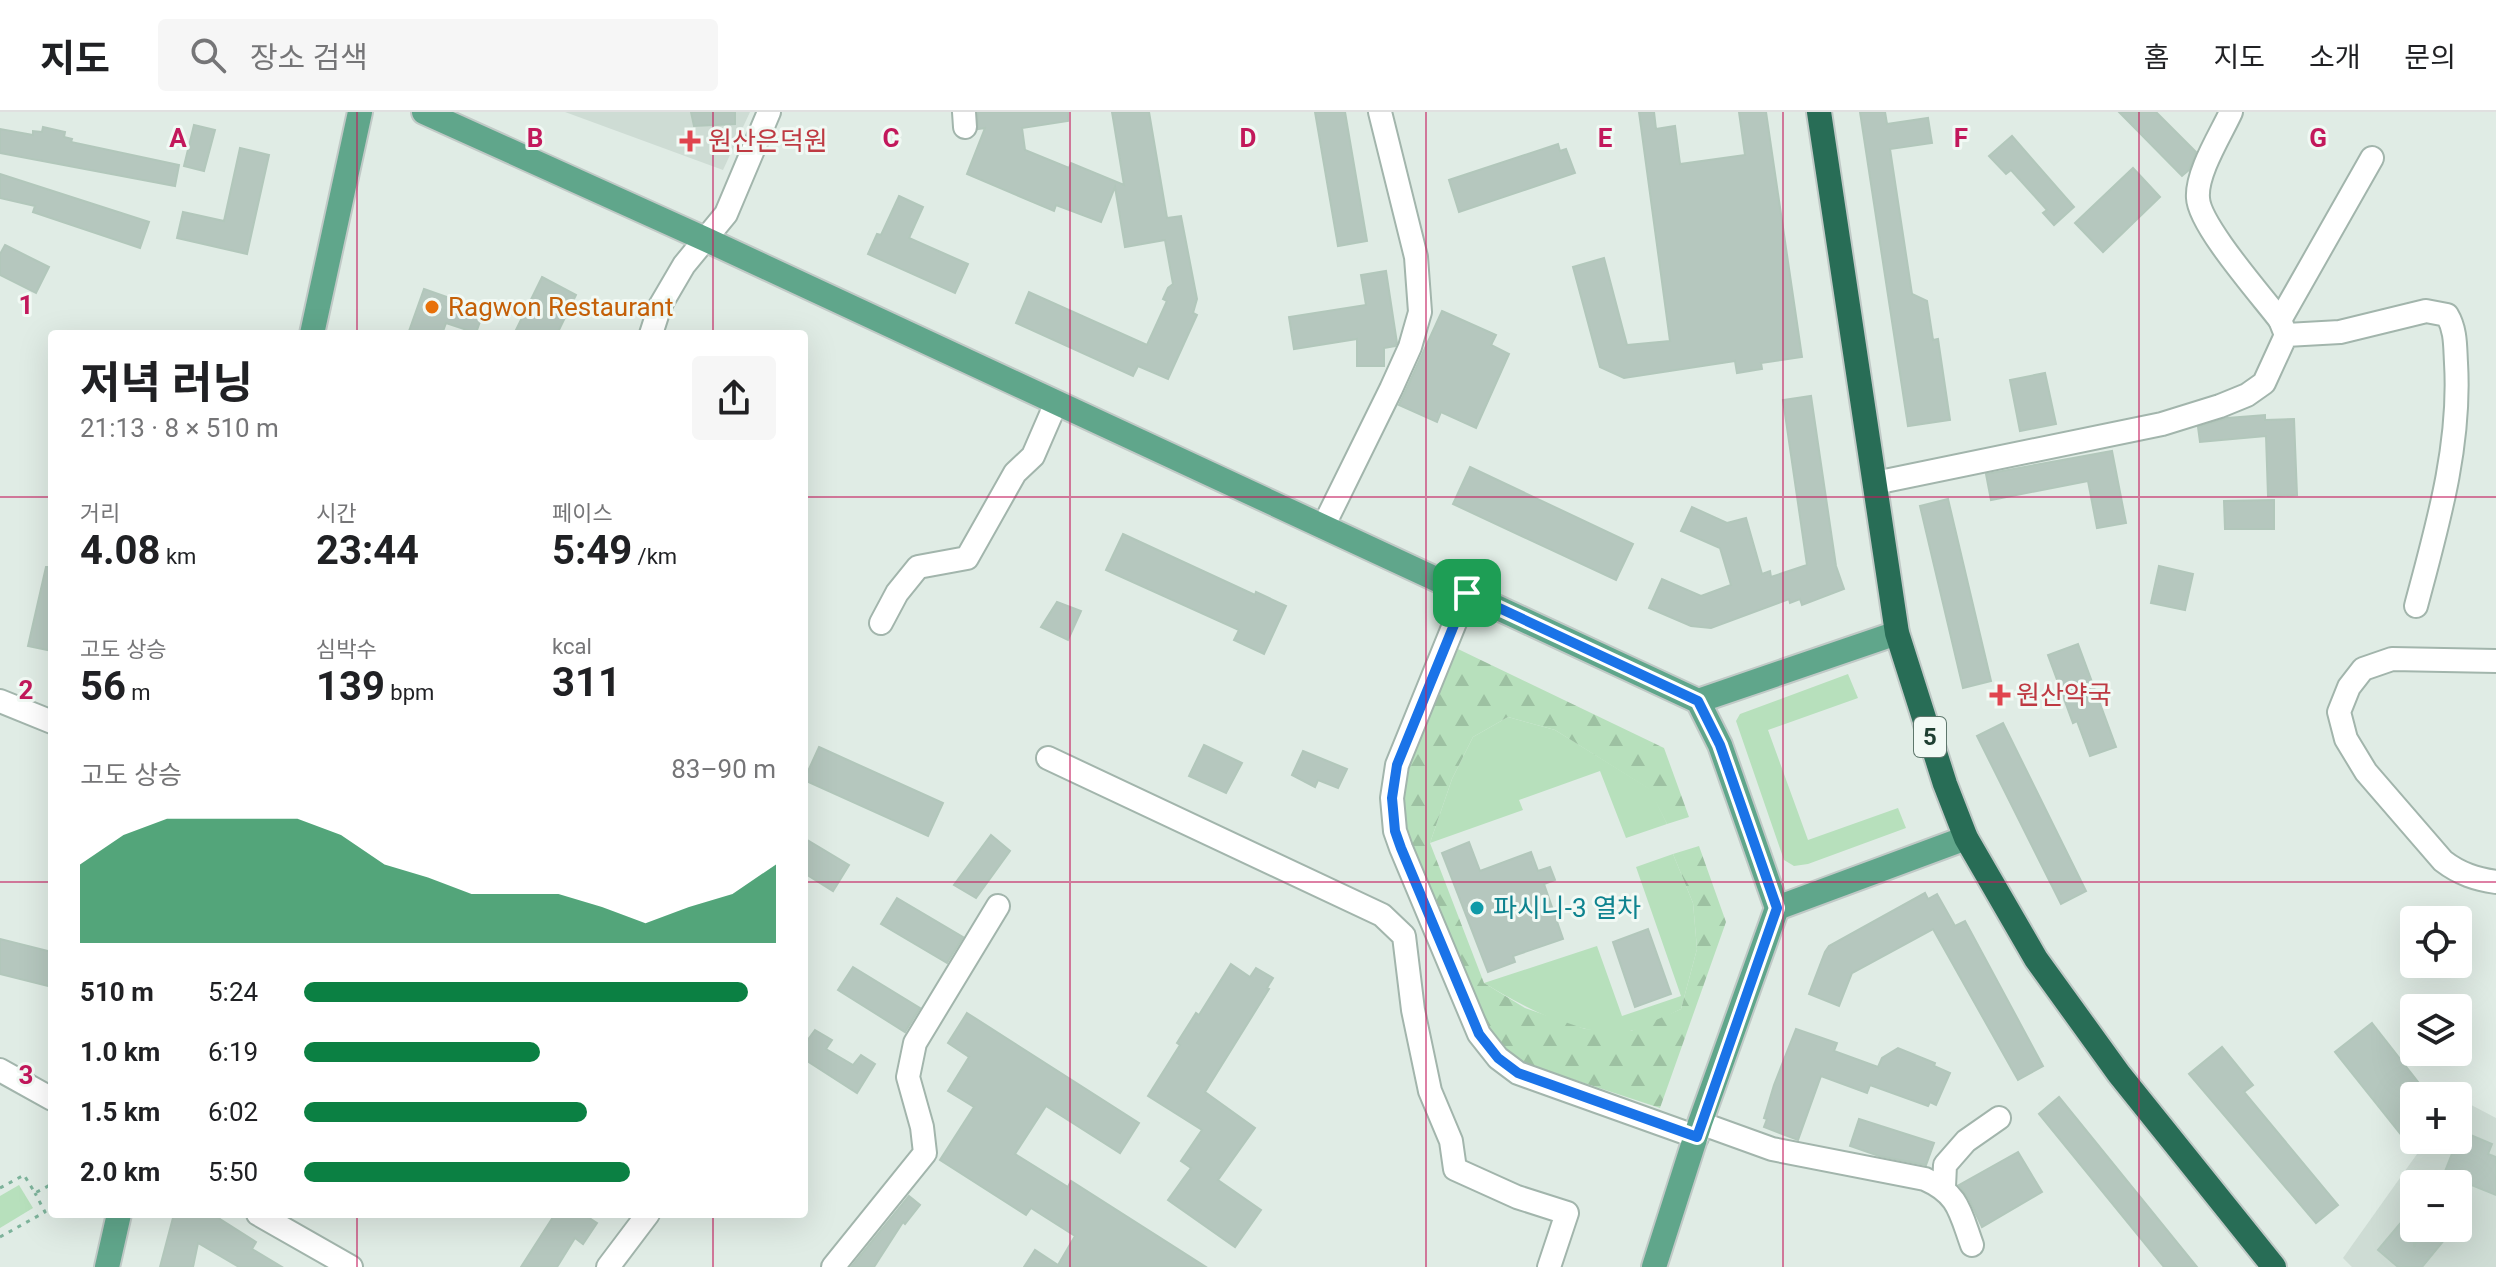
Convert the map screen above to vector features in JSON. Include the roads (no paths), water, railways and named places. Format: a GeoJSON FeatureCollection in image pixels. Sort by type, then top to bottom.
{"type":"FeatureCollection","features":[{"type":"Feature","properties":{"kind":"highway","name":"5"},"geometry":{"type":"LineString","coordinates":[[1819,112],[1897,633],[1945,784],[1966,838],[2036,959],[2119,1074],[2274,1267]]}},
{"type":"Feature","properties":{"kind":"main road"},"geometry":{"type":"LineString","coordinates":[[313,330],[360,112]]}},
{"type":"Feature","properties":{"kind":"main road"},"geometry":{"type":"LineString","coordinates":[[424,112],[707,240],[1698,701],[1720,745],[1777,908],[1698,1130],[1654,1267]]}},
{"type":"Feature","properties":{"kind":"main road"},"geometry":{"type":"LineString","coordinates":[[1698,701],[1897,633]]}},
{"type":"Feature","properties":{"kind":"main road"},"geometry":{"type":"LineString","coordinates":[[1777,908],[1966,838]]}},
{"type":"Feature","properties":{"kind":"main road"},"geometry":{"type":"LineString","coordinates":[[107,1267],[118,1218]]}},
{"type":"Feature","properties":{"kind":"street"},"geometry":{"type":"LineString","coordinates":[[652,330],[660,306],[684,265],[726,214],[769,112]]}},
{"type":"Feature","properties":{"kind":"street"},"geometry":{"type":"LineString","coordinates":[[1323,527],[1410,347],[1420,312],[1416,257],[1380,112]]}},
{"type":"Feature","properties":{"kind":"street"},"geometry":{"type":"LineString","coordinates":[[2231,112],[2203,171],[2197,196],[2201,211],[2216,235],[2283,328]]}},
{"type":"Feature","properties":{"kind":"street"},"geometry":{"type":"LineString","coordinates":[[1875,483],[2162,424],[2247,395],[2264,383],[2283,328],[2372,158]]}},
{"type":"Feature","properties":{"kind":"street"},"geometry":{"type":"LineString","coordinates":[[2283,328],[2340,332],[2426,311],[2447,315],[2454,327],[2458,387],[2451,465],[2416,606]]}},
{"type":"Feature","properties":{"kind":"street"},"geometry":{"type":"LineString","coordinates":[[881,623],[897,593],[918,567],[967,558],[1015,473],[1033,456],[1056,403]]}},
{"type":"Feature","properties":{"kind":"street"},"geometry":{"type":"LineString","coordinates":[[1467,593],[1397,765],[1392,798],[1395,831],[1401,848],[1479,1034],[1498,1058],[1518,1073],[1698,1130],[1772,1149],[1925,1179],[1944,1187],[1958,1204],[1972,1245]]}},
{"type":"Feature","properties":{"kind":"street"},"geometry":{"type":"LineString","coordinates":[[2496,661],[2392,659],[2363,669],[2349,687],[2339,712],[2346,739],[2366,772],[2443,861],[2456,871],[2496,882]]}},
{"type":"Feature","properties":{"kind":"street"},"geometry":{"type":"LineString","coordinates":[[0,701],[48,720]]}},
{"type":"Feature","properties":{"kind":"street"},"geometry":{"type":"LineString","coordinates":[[1048,758],[1382,915],[1404,936],[1413,1010],[1430,1091],[1451,1141],[1455,1169],[1517,1197],[1567,1213],[1549,1267]]}},
{"type":"Feature","properties":{"kind":"street"},"geometry":{"type":"LineString","coordinates":[[833,1267],[925,1153],[922,1127],[908,1077],[915,1043],[998,906]]}},
{"type":"Feature","properties":{"kind":"street"},"geometry":{"type":"LineString","coordinates":[[0,1070],[48,1097]]}},
{"type":"Feature","properties":{"kind":"street"},"geometry":{"type":"LineString","coordinates":[[1944,1187],[1945,1165],[1966,1141],[1999,1118]]}},
{"type":"Feature","properties":{"kind":"street"},"geometry":{"type":"LineString","coordinates":[[265,1218],[351,1267]]}},
{"type":"Feature","properties":{"kind":"street"},"geometry":{"type":"LineString","coordinates":[[608,1267],[645,1218]]}},
{"type":"Feature","properties":{"kind":"place","name":"원산은덕원"},"geometry":{"type":"Point","coordinates":[690,141]}},
{"type":"Feature","properties":{"kind":"place","name":"Ragwon Restaurant"},"geometry":{"type":"Point","coordinates":[432,307]}},
{"type":"Feature","properties":{"kind":"place","name":"원산약국"},"geometry":{"type":"Point","coordinates":[2000,695]}},
{"type":"Feature","properties":{"kind":"place","name":"파시니-3 열차"},"geometry":{"type":"Point","coordinates":[1477,908]}}]}
